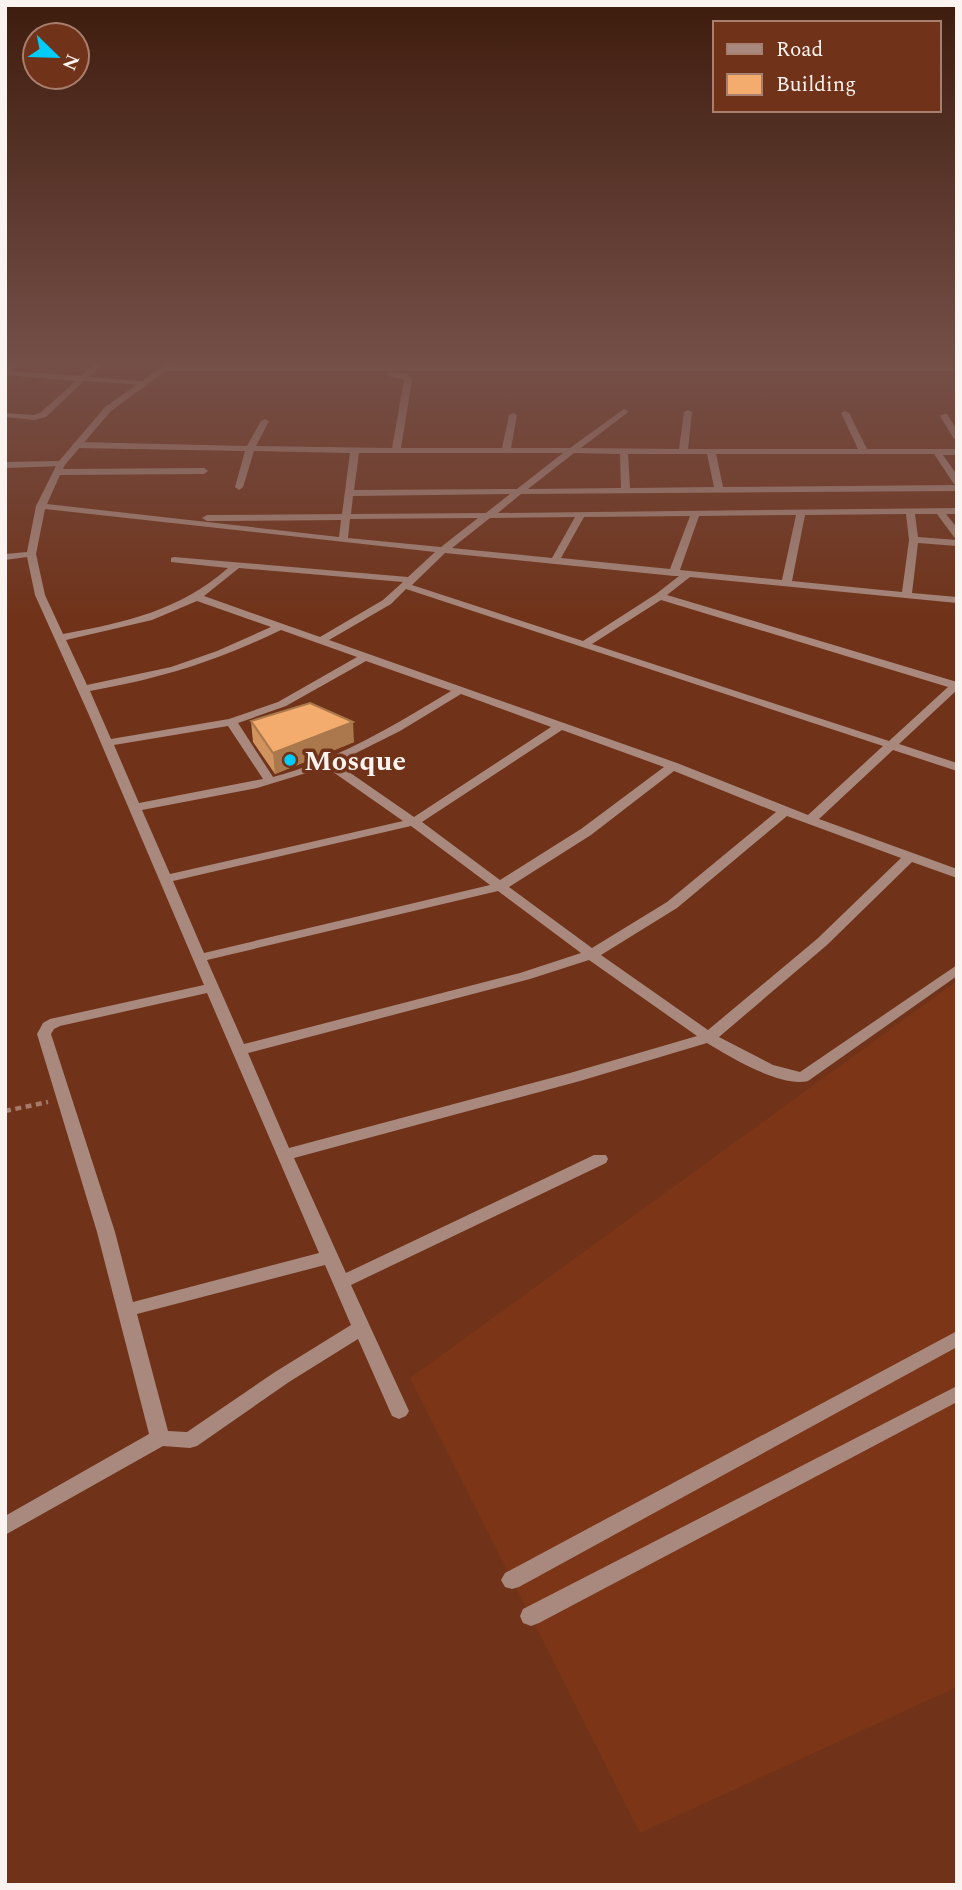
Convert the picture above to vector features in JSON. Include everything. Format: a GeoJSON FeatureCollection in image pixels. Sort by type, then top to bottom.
{"type":"FeatureCollection","features":[{"type":"Feature","properties":{"kind":"street"},"geometry":{"type":"LineString","coordinates":[[74,447],[59,468],[41,506],[32,554],[40,595],[135,807],[284,1155],[399,1411]]}},
{"type":"Feature","properties":{"kind":"street"},"geometry":{"type":"LineString","coordinates":[[187,447],[957,452]]}},
{"type":"Feature","properties":{"kind":"street"},"geometry":{"type":"LineString","coordinates":[[321,641],[370,613],[409,583],[443,550],[485,516],[577,447]]}},
{"type":"Feature","properties":{"kind":"street"},"geometry":{"type":"LineString","coordinates":[[862,447],[864,452]]}},
{"type":"Feature","properties":{"kind":"street"},"geometry":{"type":"LineString","coordinates":[[239,487],[250,449]]}},
{"type":"Feature","properties":{"kind":"street"},"geometry":{"type":"LineString","coordinates":[[343,540],[355,450]]}},
{"type":"Feature","properties":{"kind":"street"},"geometry":{"type":"LineString","coordinates":[[624,451],[626,491]]}},
{"type":"Feature","properties":{"kind":"street"},"geometry":{"type":"LineString","coordinates":[[711,451],[719,491]]}},
{"type":"Feature","properties":{"kind":"street"},"geometry":{"type":"LineString","coordinates":[[937,452],[957,482]]}},
{"type":"Feature","properties":{"kind":"street"},"geometry":{"type":"LineString","coordinates":[[5,465],[204,471]]}},
{"type":"Feature","properties":{"kind":"street"},"geometry":{"type":"LineString","coordinates":[[350,493],[957,488]]}},
{"type":"Feature","properties":{"kind":"street"},"geometry":{"type":"LineString","coordinates":[[874,495],[884,513]]}},
{"type":"Feature","properties":{"kind":"street"},"geometry":{"type":"LineString","coordinates":[[41,506],[343,540],[957,600]]}},
{"type":"Feature","properties":{"kind":"street"},"geometry":{"type":"LineString","coordinates":[[174,520],[957,511]]}},
{"type":"Feature","properties":{"kind":"street"},"geometry":{"type":"LineString","coordinates":[[907,595],[914,540],[910,512]]}},
{"type":"Feature","properties":{"kind":"street"},"geometry":{"type":"LineString","coordinates":[[940,512],[957,534]]}},
{"type":"Feature","properties":{"kind":"street"},"geometry":{"type":"LineString","coordinates":[[786,584],[801,513]]}},
{"type":"Feature","properties":{"kind":"street"},"geometry":{"type":"LineString","coordinates":[[674,573],[695,514]]}},
{"type":"Feature","properties":{"kind":"street"},"geometry":{"type":"LineString","coordinates":[[555,561],[580,516]]}},
{"type":"Feature","properties":{"kind":"street"},"geometry":{"type":"LineString","coordinates":[[914,540],[957,543]]}},
{"type":"Feature","properties":{"kind":"street"},"geometry":{"type":"LineString","coordinates":[[5,557],[32,554]]}},
{"type":"Feature","properties":{"kind":"street"},"geometry":{"type":"LineString","coordinates":[[174,560],[409,583],[957,767]]}},
{"type":"Feature","properties":{"kind":"street"},"geometry":{"type":"LineString","coordinates":[[61,638],[135,622],[197,597],[237,565]]}},
{"type":"Feature","properties":{"kind":"street"},"geometry":{"type":"LineString","coordinates":[[586,643],[660,596],[687,575]]}},
{"type":"Feature","properties":{"kind":"street"},"geometry":{"type":"LineString","coordinates":[[660,596],[956,686]]}},
{"type":"Feature","properties":{"kind":"street"},"geometry":{"type":"LineString","coordinates":[[197,597],[673,766],[809,821],[957,874]]}},
{"type":"Feature","properties":{"kind":"street"},"geometry":{"type":"LineString","coordinates":[[83,689],[180,668],[219,655],[281,626]]}},
{"type":"Feature","properties":{"kind":"street"},"geometry":{"type":"LineString","coordinates":[[106,743],[231,722],[282,704],[365,657]]}},
{"type":"Feature","properties":{"kind":"street"},"geometry":{"type":"LineString","coordinates":[[809,821],[956,686]]}},
{"type":"Feature","properties":{"kind":"street"},"geometry":{"type":"LineString","coordinates":[[135,807],[269,780],[327,762],[419,716],[460,690]]}},
{"type":"Feature","properties":{"kind":"street"},"geometry":{"type":"LineString","coordinates":[[282,704],[295,709]]}},
{"type":"Feature","properties":{"kind":"street"},"geometry":{"type":"LineString","coordinates":[[231,722],[269,780]]}},
{"type":"Feature","properties":{"kind":"street"},"geometry":{"type":"LineString","coordinates":[[165,878],[414,822],[559,727]]}},
{"type":"Feature","properties":{"kind":"street"},"geometry":{"type":"LineString","coordinates":[[358,735],[371,740]]}},
{"type":"Feature","properties":{"kind":"street"},"geometry":{"type":"LineString","coordinates":[[327,762],[414,822],[499,887],[709,1037],[787,1076],[803,1077],[957,969]]}},
{"type":"Feature","properties":{"kind":"street"},"geometry":{"type":"LineString","coordinates":[[199,958],[499,887],[586,832],[673,766]]}},
{"type":"Feature","properties":{"kind":"street"},"geometry":{"type":"LineString","coordinates":[[239,1050],[525,976],[593,954],[672,905],[785,811]]}},
{"type":"Feature","properties":{"kind":"street"},"geometry":{"type":"LineString","coordinates":[[284,1155],[709,1037],[822,942],[910,856]]}},
{"type":"Feature","properties":{"kind":"street"},"geometry":{"type":"LineString","coordinates":[[160,1438],[127,1310],[66,1099],[44,1036],[48,1026],[55,1022],[212,988]]}},
{"type":"Feature","properties":{"kind":"street"},"geometry":{"type":"LineString","coordinates":[[342,1282],[600,1159]]}},
{"type":"Feature","properties":{"kind":"street"},"geometry":{"type":"LineString","coordinates":[[127,1310],[330,1257]]}},
{"type":"Feature","properties":{"kind":"street"},"geometry":{"type":"LineString","coordinates":[[5,1526],[160,1438],[190,1440],[282,1377],[361,1328]]}},
{"type":"Feature","properties":{"kind":"street"},"geometry":{"type":"LineString","coordinates":[[512,1580],[957,1338]]}},
{"type":"Feature","properties":{"kind":"street"},"geometry":{"type":"LineString","coordinates":[[531,1616],[957,1393]]}},
{"type":"Feature","properties":{"kind":"path"},"geometry":{"type":"LineString","coordinates":[[5,1111],[66,1099]]}},
{"type":"Feature","properties":{"kind":"shaded area"},"geometry":{"type":"Polygon","coordinates":[[[957,981],[957,1687],[640,1833],[410,1378],[957,981]]]}},
{"type":"Feature","properties":{"kind":"building"},"geometry":{"type":"Polygon","coordinates":[[[310,703],[353,722],[273,753],[251,721],[310,703]]]}},
{"type":"Feature","properties":{"kind":"place","name":"Mosque"},"geometry":{"type":"Point","coordinates":[290,760]}}]}
